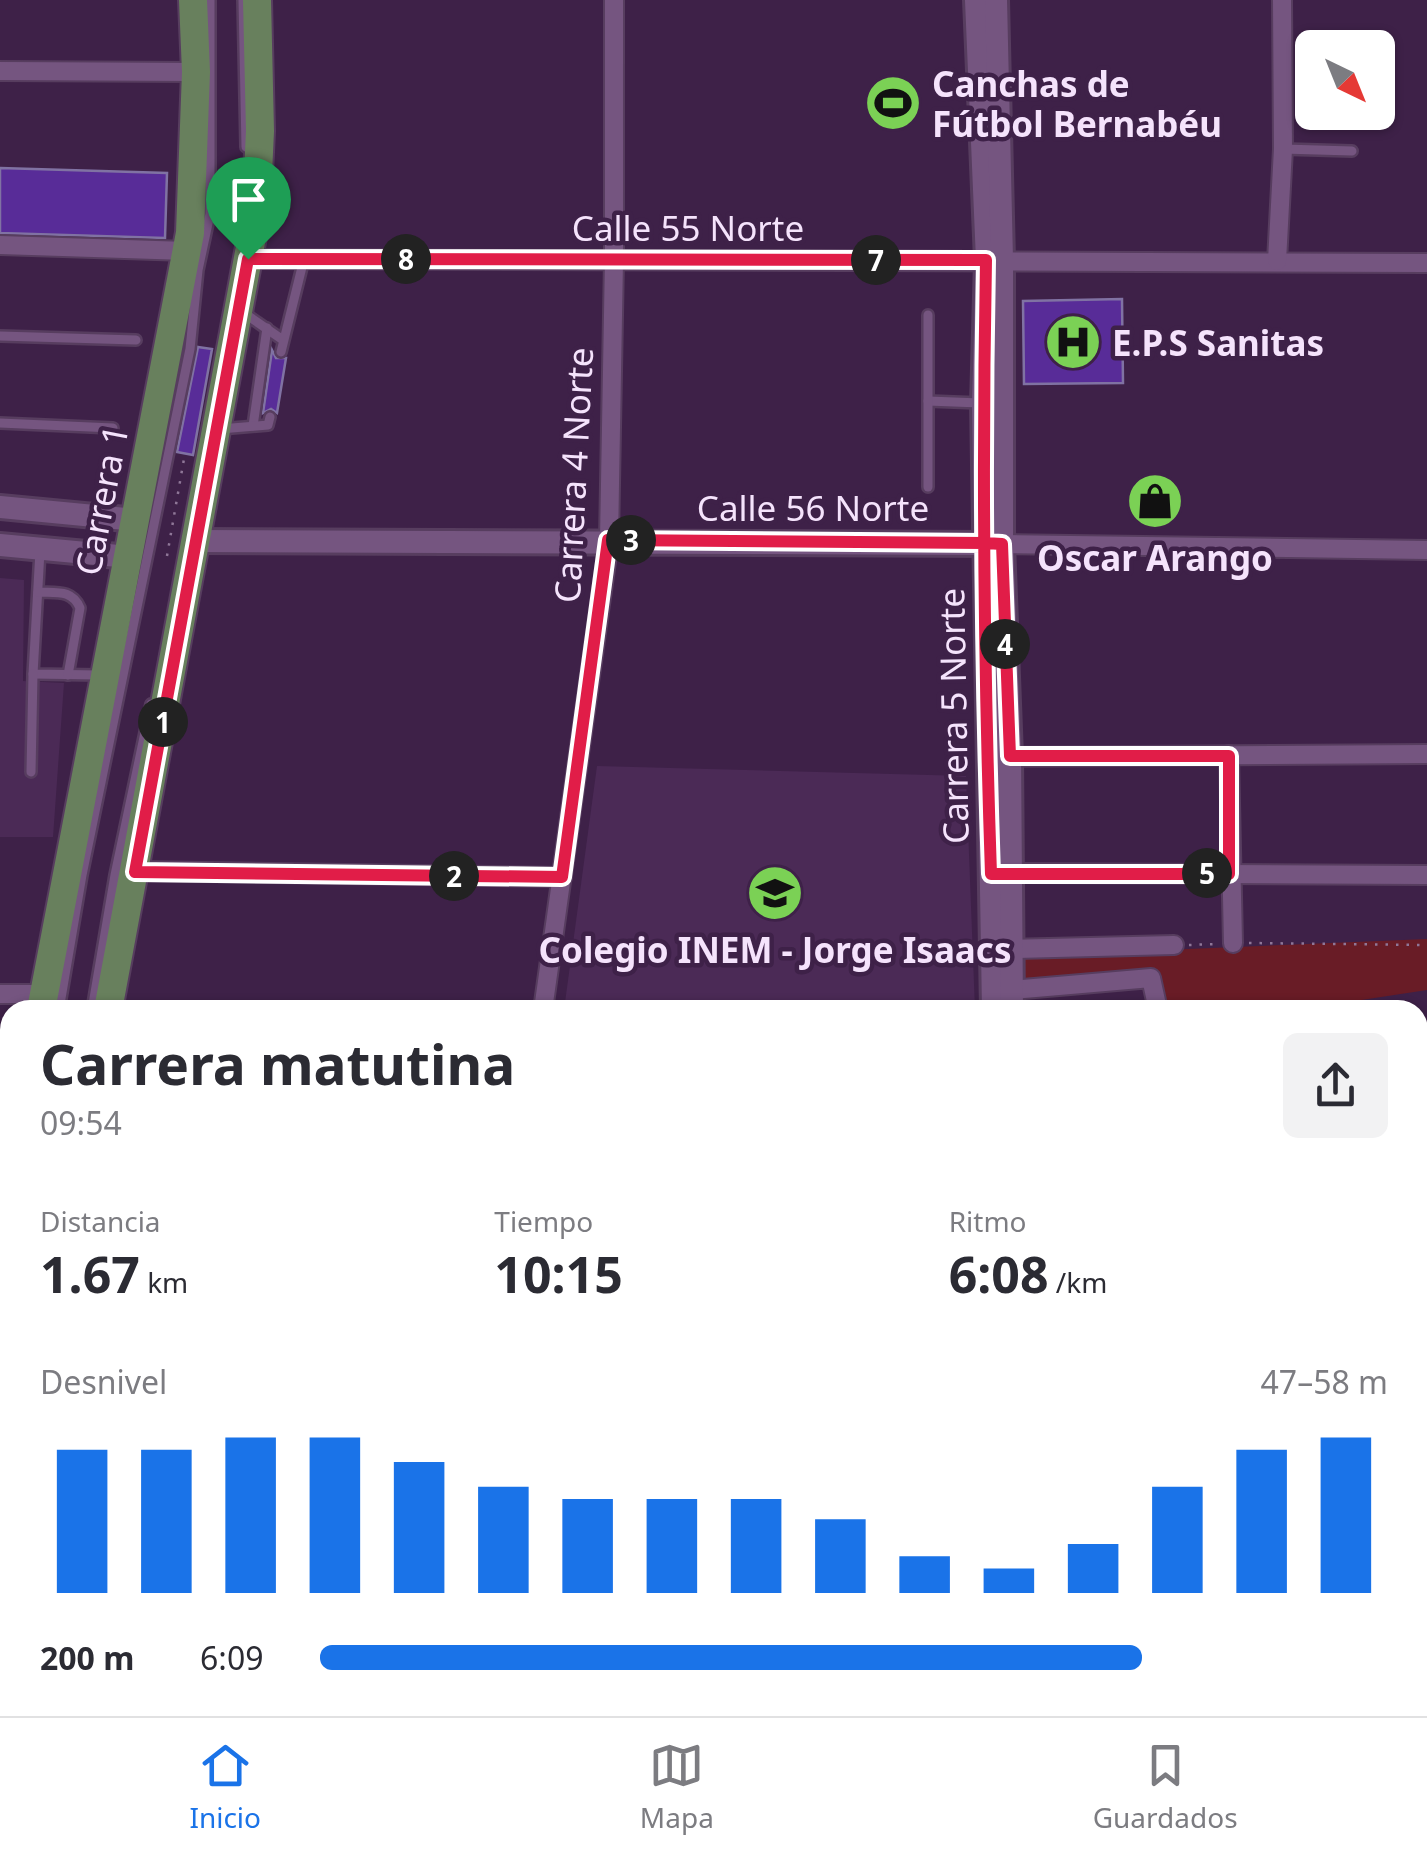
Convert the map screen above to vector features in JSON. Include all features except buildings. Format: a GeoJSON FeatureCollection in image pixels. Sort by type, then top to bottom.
{"type":"FeatureCollection","features":[{"type":"Feature","properties":{"kind":"main road","name":"Carrera 1"},"geometry":{"type":"LineString","coordinates":[[49,1000],[193,210],[193,0]]}},
{"type":"Feature","properties":{"kind":"main road"},"geometry":{"type":"LineString","coordinates":[[110,1000],[198,541],[239,309],[240,268],[260,178],[257,0]]}},
{"type":"Feature","properties":{"kind":"street","name":"Carrera 4 Norte"},"geometry":{"type":"LineString","coordinates":[[544,1000],[608,540],[614,0]]}},
{"type":"Feature","properties":{"kind":"street","name":"Carrera 5 Norte"},"geometry":{"type":"LineString","coordinates":[[976,0],[994,260],[983,404],[993,544]]}},
{"type":"Feature","properties":{"kind":"street","name":"Carrera 5 Norte"},"geometry":{"type":"LineString","coordinates":[[996,0],[993,544],[1003,1000]]}},
{"type":"Feature","properties":{"kind":"street"},"geometry":{"type":"LineString","coordinates":[[1276,260],[1283,149],[1282,0]]}},
{"type":"Feature","properties":{"kind":"street"},"geometry":{"type":"LineString","coordinates":[[0,71],[196,72]]}},
{"type":"Feature","properties":{"kind":"street"},"geometry":{"type":"LineString","coordinates":[[0,245],[187,251]]}},
{"type":"Feature","properties":{"kind":"street","name":"Calle 55 Norte"},"geometry":{"type":"LineString","coordinates":[[240,268],[304,259],[1427,263]]}},
{"type":"Feature","properties":{"kind":"street"},"geometry":{"type":"LineString","coordinates":[[0,507],[136,520]]}},
{"type":"Feature","properties":{"kind":"street"},"geometry":{"type":"LineString","coordinates":[[47,549],[65,543],[69,534],[68,523],[61,514]]}},
{"type":"Feature","properties":{"kind":"street","name":"Calle 56 Norte"},"geometry":{"type":"LineString","coordinates":[[198,541],[608,540],[1427,550]]}},
{"type":"Feature","properties":{"kind":"street"},"geometry":{"type":"LineString","coordinates":[[0,545],[129,557]]}},
{"type":"Feature","properties":{"kind":"street"},"geometry":{"type":"LineString","coordinates":[[998,757],[1427,754]]}},
{"type":"Feature","properties":{"kind":"street"},"geometry":{"type":"LineString","coordinates":[[1229,756],[1233,943]]}},
{"type":"Feature","properties":{"kind":"street"},"geometry":{"type":"LineString","coordinates":[[135,872],[562,877]]}},
{"type":"Feature","properties":{"kind":"street"},"geometry":{"type":"LineString","coordinates":[[1000,874],[1427,875]]}},
{"type":"Feature","properties":{"kind":"street","name":"Carrera 5 Norte"},"geometry":{"type":"LineString","coordinates":[[1000,874],[1011,949],[1003,1000]]}},
{"type":"Feature","properties":{"kind":"street"},"geometry":{"type":"LineString","coordinates":[[1011,949],[1174,945]]}},
{"type":"Feature","properties":{"kind":"street"},"geometry":{"type":"LineString","coordinates":[[1009,1000],[1151,978],[1156,1000]]}},
{"type":"Feature","properties":{"kind":"street"},"geometry":{"type":"LineString","coordinates":[[0,994],[26,1000]]}},
{"type":"Feature","properties":{"kind":"lane"},"geometry":{"type":"LineString","coordinates":[[49,1000],[82,875],[190,349],[198,270],[210,214],[210,0]]}},
{"type":"Feature","properties":{"kind":"lane"},"geometry":{"type":"LineString","coordinates":[[240,268],[247,199],[243,0]]}},
{"type":"Feature","properties":{"kind":"lane"},"geometry":{"type":"LineString","coordinates":[[1283,149],[1352,150]]}},
{"type":"Feature","properties":{"kind":"lane"},"geometry":{"type":"LineString","coordinates":[[281,352],[304,259]]}},
{"type":"Feature","properties":{"kind":"lane"},"geometry":{"type":"LineString","coordinates":[[239,309],[283,340]]}},
{"type":"Feature","properties":{"kind":"lane"},"geometry":{"type":"LineString","coordinates":[[928,315],[928,487]]}},
{"type":"Feature","properties":{"kind":"lane"},"geometry":{"type":"LineString","coordinates":[[253,426],[267,328]]}},
{"type":"Feature","properties":{"kind":"lane"},"geometry":{"type":"LineString","coordinates":[[0,336],[136,340]]}},
{"type":"Feature","properties":{"kind":"lane"},"geometry":{"type":"LineString","coordinates":[[928,400],[983,404]]}},
{"type":"Feature","properties":{"kind":"lane"},"geometry":{"type":"LineString","coordinates":[[217,429],[268,425],[270,417]]}},
{"type":"Feature","properties":{"kind":"lane"},"geometry":{"type":"LineString","coordinates":[[0,423],[113,428]]}},
{"type":"Feature","properties":{"kind":"lane"},"geometry":{"type":"LineString","coordinates":[[162,651],[194,482]]}},
{"type":"Feature","properties":{"kind":"lane"},"geometry":{"type":"LineString","coordinates":[[32,772],[38,592],[47,549]]}},
{"type":"Feature","properties":{"kind":"lane"},"geometry":{"type":"LineString","coordinates":[[38,592],[67,593],[76,598],[80,608],[68,674]]}},
{"type":"Feature","properties":{"kind":"lane"},"geometry":{"type":"LineString","coordinates":[[33,674],[106,675]]}},
{"type":"Feature","properties":{"kind":"lane"},"geometry":{"type":"LineString","coordinates":[[94,1000],[154,688]]}},
{"type":"Feature","properties":{"kind":"path"},"geometry":{"type":"LineString","coordinates":[[167,556],[185,454]]}},
{"type":"Feature","properties":{"kind":"path"},"geometry":{"type":"LineString","coordinates":[[1174,945],[1427,945]]}},
{"type":"Feature","properties":{"kind":"shaded area"},"geometry":{"type":"Polygon","coordinates":[[[0,578],[24,580],[23,681],[64,683],[53,837],[0,837],[0,578]]]}},
{"type":"Feature","properties":{"kind":"shaded area","name":"Colegio INEM - Jorge Isaacs"},"geometry":{"type":"Polygon","coordinates":[[[597,766],[966,776],[975,1000],[565,1000],[597,766]]]}},
{"type":"Feature","properties":{"kind":"shaded area"},"geometry":{"type":"Polygon","coordinates":[[[1427,939],[1427,990],[1362,1000],[1156,1000],[1151,978],[1022,990],[1019,956],[1427,939]]]}},
{"type":"Feature","properties":{"kind":"place","name":"Canchas de Fútbol Bernabéu"},"geometry":{"type":"Point","coordinates":[893,103]}},
{"type":"Feature","properties":{"kind":"place","name":"E.P.S Sanitas"},"geometry":{"type":"Point","coordinates":[1073,342]}},
{"type":"Feature","properties":{"kind":"place","name":"Oscar Arango"},"geometry":{"type":"Point","coordinates":[1155,501]}},
{"type":"Feature","properties":{"kind":"place","name":"Colegio INEM - Jorge Isaacs"},"geometry":{"type":"Point","coordinates":[775,893]}},
{"type":"Feature","properties":{"kind":"route"},"geometry":{"type":"LineString","coordinates":[[248,259],[135,872],[562,877],[608,540],[985,543],[1002,544],[1010,756],[1229,756],[1229,874],[991,874],[987,758],[985,543],[983,404],[986,260],[248,259]]}}]}
